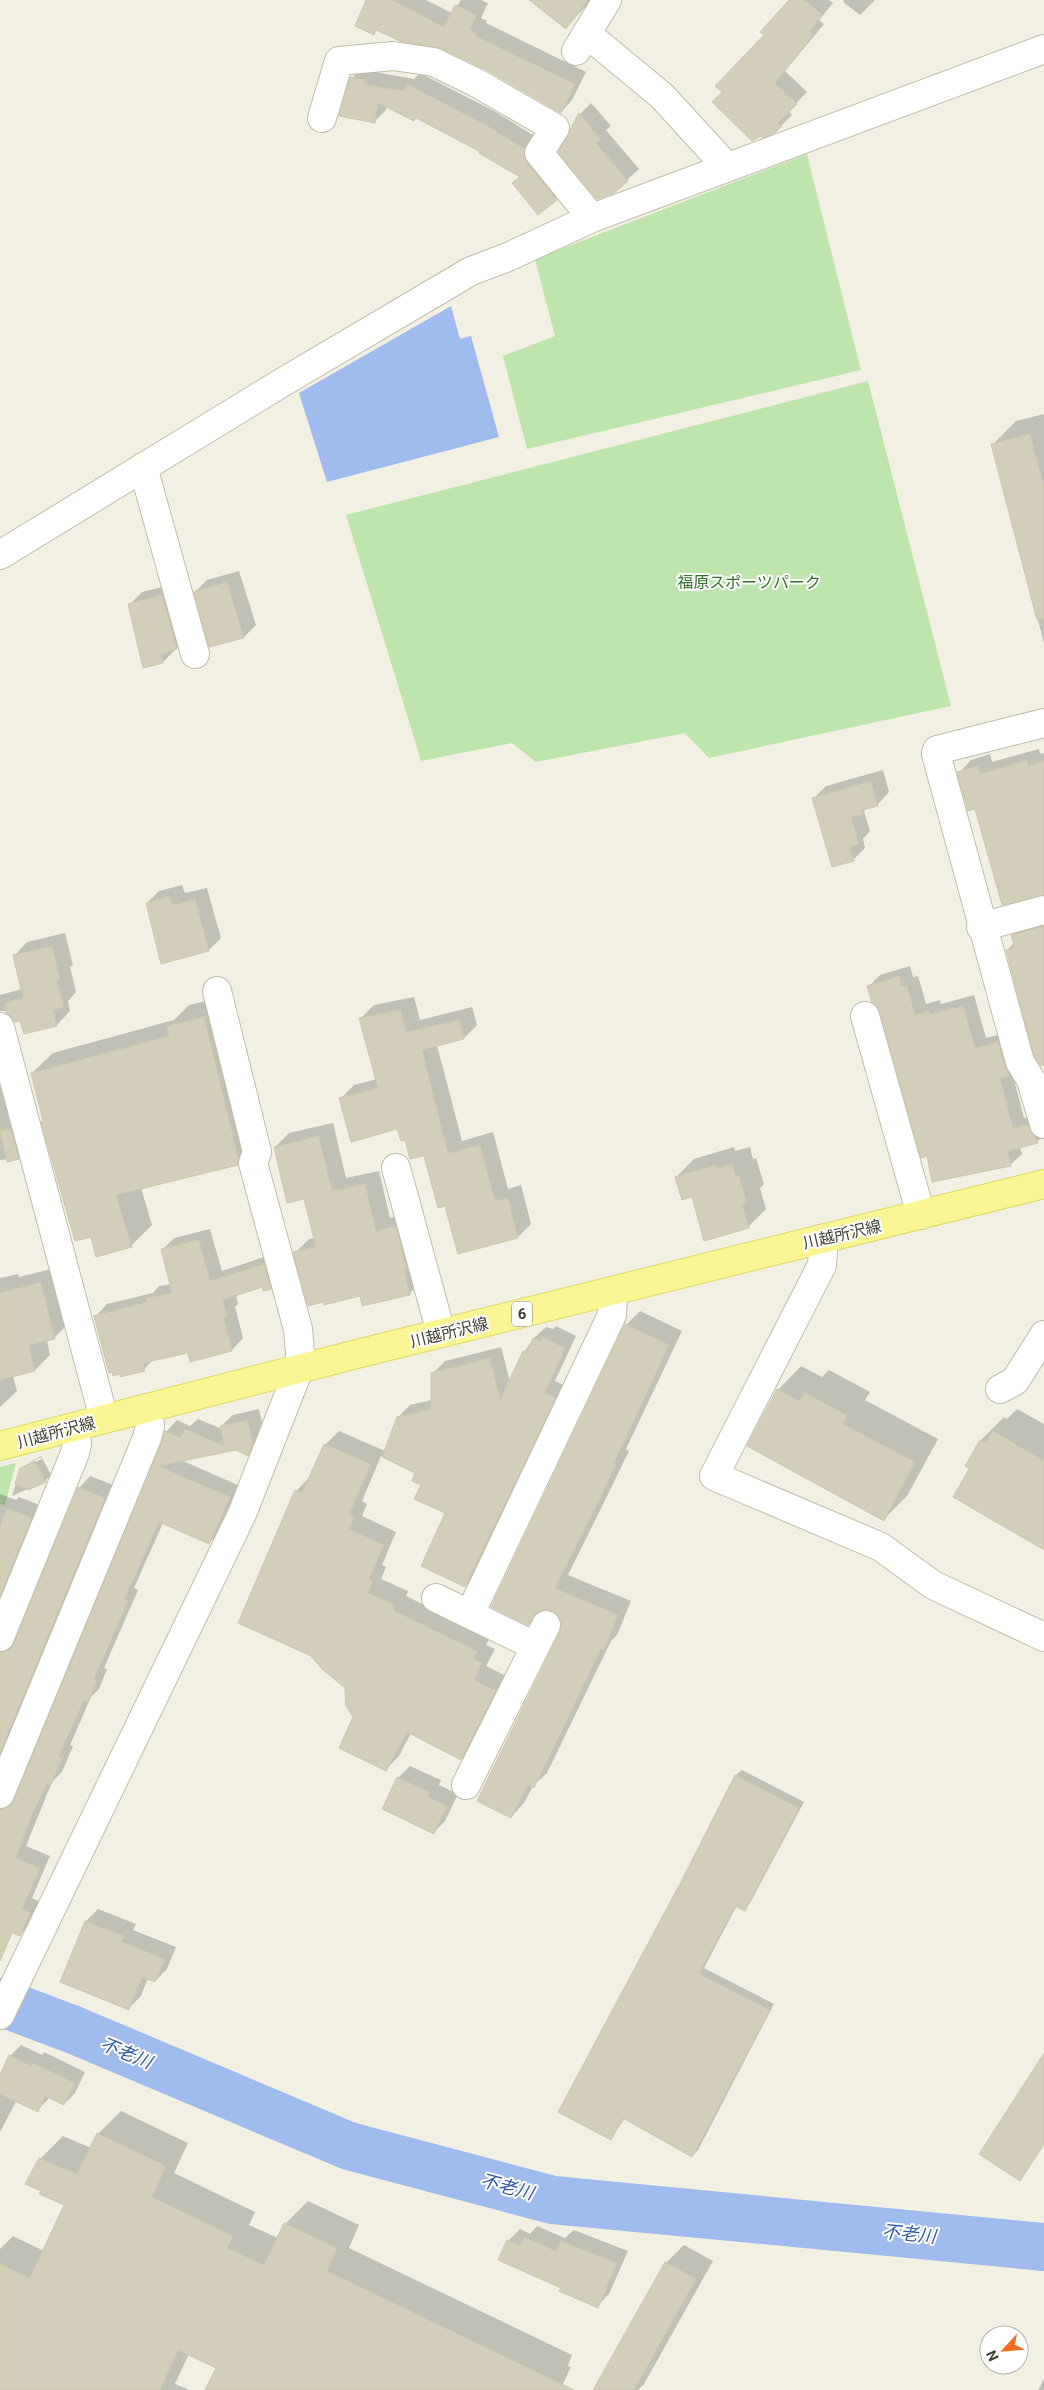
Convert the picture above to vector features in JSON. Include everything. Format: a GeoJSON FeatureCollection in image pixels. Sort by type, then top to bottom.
{"type":"FeatureCollection","features":[{"type":"Feature","properties":{"kind":"main road","name":"川越所沢線"},"geometry":{"type":"LineString","coordinates":[[0,1446],[442,1333],[1044,1184]]}},
{"type":"Feature","properties":{"kind":"street"},"geometry":{"type":"LineString","coordinates":[[607,0],[582,42],[662,96],[727,167]]}},
{"type":"Feature","properties":{"kind":"street"},"geometry":{"type":"LineString","coordinates":[[0,555],[143,467],[472,271],[508,257],[592,218],[1044,49]]}},
{"type":"Feature","properties":{"kind":"street"},"geometry":{"type":"LineString","coordinates":[[322,118],[339,61],[392,56],[434,62],[478,83],[555,128],[539,153],[592,218]]}},
{"type":"Feature","properties":{"kind":"street"},"geometry":{"type":"LineString","coordinates":[[143,467],[195,654]]}},
{"type":"Feature","properties":{"kind":"street"},"geometry":{"type":"LineString","coordinates":[[1044,723],[937,750],[936,754],[981,927],[1020,1062],[1031,1080],[1044,1124]]}},
{"type":"Feature","properties":{"kind":"street"},"geometry":{"type":"LineString","coordinates":[[981,927],[1044,910]]}},
{"type":"Feature","properties":{"kind":"street"},"geometry":{"type":"LineString","coordinates":[[0,2015],[242,1514],[299,1369],[298,1329],[253,1163],[257,1152],[217,991]]}},
{"type":"Feature","properties":{"kind":"street"},"geometry":{"type":"LineString","coordinates":[[865,1016],[921,1215]]}},
{"type":"Feature","properties":{"kind":"street"},"geometry":{"type":"LineString","coordinates":[[0,1027],[4,1055],[104,1419]]}},
{"type":"Feature","properties":{"kind":"street"},"geometry":{"type":"LineString","coordinates":[[396,1168],[442,1333]]}},
{"type":"Feature","properties":{"kind":"street"},"geometry":{"type":"LineString","coordinates":[[820,1239],[823,1251],[822,1266],[714,1476],[881,1547],[933,1585],[1044,1637]]}},
{"type":"Feature","properties":{"kind":"street"},"geometry":{"type":"LineString","coordinates":[[470,1614],[612,1315],[612,1292]]}},
{"type":"Feature","properties":{"kind":"street"},"geometry":{"type":"LineString","coordinates":[[1000,1389],[1015,1382],[1044,1335]]}},
{"type":"Feature","properties":{"kind":"street"},"geometry":{"type":"LineString","coordinates":[[0,1794],[147,1438],[150,1426],[148,1408]]}},
{"type":"Feature","properties":{"kind":"street"},"geometry":{"type":"LineString","coordinates":[[0,1637],[75,1453],[77,1444],[75,1426]]}},
{"type":"Feature","properties":{"kind":"street"},"geometry":{"type":"LineString","coordinates":[[436,1598],[470,1614],[540,1636],[466,1785]]}},
{"type":"Feature","properties":{"kind":"green space"},"geometry":{"type":"Polygon","coordinates":[[[807,154],[861,370],[527,449],[503,356],[555,336],[535,259],[807,154]]]}},
{"type":"Feature","properties":{"kind":"green space","name":"福原スポーツパーク"},"geometry":{"type":"Polygon","coordinates":[[[868,381],[951,706],[709,758],[685,733],[536,762],[512,743],[421,761],[346,515],[868,381]]]}},
{"type":"Feature","properties":{"kind":"green space"},"geometry":{"type":"Polygon","coordinates":[[[16,1463],[5,1505],[0,1504],[0,1467],[16,1463]]]}},
{"type":"Feature","properties":{"kind":"water"},"geometry":{"type":"Polygon","coordinates":[[[451,306],[460,339],[471,336],[499,437],[327,482],[299,393],[451,306]]]}},
{"type":"Feature","properties":{"kind":"building"},"geometry":{"type":"Polygon","coordinates":[[[366,0],[392,0],[444,27],[455,5],[477,15],[470,30],[476,33],[475,36],[575,84],[561,113],[485,69],[441,48],[400,41],[376,30],[374,35],[355,26],[366,0]]]}},
{"type":"Feature","properties":{"kind":"building"},"geometry":{"type":"Polygon","coordinates":[[[529,0],[588,0],[566,29],[529,0]]]}},
{"type":"Feature","properties":{"kind":"building"},"geometry":{"type":"Polygon","coordinates":[[[789,0],[804,0],[823,15],[809,32],[813,35],[775,83],[797,104],[778,123],[782,126],[776,132],[763,138],[761,136],[752,141],[712,102],[722,92],[715,86],[764,35],[760,32],[789,0]]]}},
{"type":"Feature","properties":{"kind":"building"},"geometry":{"type":"Polygon","coordinates":[[[350,77],[365,80],[364,84],[404,91],[407,84],[484,124],[525,149],[524,154],[527,163],[557,200],[538,215],[512,183],[520,177],[479,153],[479,151],[416,118],[414,121],[378,103],[375,123],[339,116],[350,77]]]}},
{"type":"Feature","properties":{"kind":"building"},"geometry":{"type":"Polygon","coordinates":[[[579,113],[600,139],[596,143],[628,181],[614,193],[597,199],[558,152],[579,113]]]}},
{"type":"Feature","properties":{"kind":"building"},"geometry":{"type":"Polygon","coordinates":[[[1030,434],[1044,488],[1044,619],[1037,620],[991,444],[1030,434]]]}},
{"type":"Feature","properties":{"kind":"building"},"geometry":{"type":"Polygon","coordinates":[[[227,582],[244,638],[209,647],[194,592],[227,582]]]}},
{"type":"Feature","properties":{"kind":"building"},"geometry":{"type":"Polygon","coordinates":[[[162,595],[177,649],[161,654],[163,663],[143,668],[128,604],[162,595]]]}},
{"type":"Feature","properties":{"kind":"building"},"geometry":{"type":"Polygon","coordinates":[[[1027,760],[1028,766],[1044,761],[1044,895],[1002,905],[975,809],[968,811],[957,772],[978,766],[980,774],[1027,760]]]}},
{"type":"Feature","properties":{"kind":"building"},"geometry":{"type":"Polygon","coordinates":[[[871,781],[878,806],[862,810],[863,814],[851,817],[859,844],[850,847],[854,861],[832,867],[812,798],[871,781]]]}},
{"type":"Feature","properties":{"kind":"building"},"geometry":{"type":"Polygon","coordinates":[[[170,896],[173,905],[195,899],[209,951],[161,964],[146,903],[170,896]]]}},
{"type":"Feature","properties":{"kind":"building"},"geometry":{"type":"Polygon","coordinates":[[[1044,926],[1044,1065],[1041,1066],[1034,1056],[1006,950],[1015,948],[1011,935],[1044,926]]]}},
{"type":"Feature","properties":{"kind":"building"},"geometry":{"type":"Polygon","coordinates":[[[52,946],[60,979],[57,980],[64,1007],[53,1010],[57,1026],[24,1034],[20,1021],[15,1022],[7,1014],[5,1003],[23,998],[13,955],[52,946]]]}},
{"type":"Feature","properties":{"kind":"building"},"geometry":{"type":"Polygon","coordinates":[[[899,976],[902,987],[907,986],[915,1015],[929,1011],[930,1014],[963,1006],[975,1048],[998,1042],[1010,1076],[1000,1078],[1013,1128],[1028,1124],[1038,1143],[1008,1151],[1011,1166],[932,1182],[927,1156],[921,1158],[880,1012],[872,1003],[867,986],[899,976]]]}},
{"type":"Feature","properties":{"kind":"building"},"geometry":{"type":"Polygon","coordinates":[[[401,1010],[406,1032],[459,1020],[464,1039],[422,1050],[448,1153],[480,1145],[495,1201],[508,1198],[518,1238],[458,1254],[445,1206],[438,1208],[424,1156],[410,1159],[405,1140],[401,1141],[397,1129],[351,1142],[339,1098],[378,1088],[359,1018],[401,1010]]]}},
{"type":"Feature","properties":{"kind":"building"},"geometry":{"type":"Polygon","coordinates":[[[204,1017],[238,1157],[238,1165],[116,1195],[132,1247],[96,1257],[91,1237],[75,1241],[41,1122],[43,1121],[31,1073],[169,1036],[167,1026],[204,1017]]]}},
{"type":"Feature","properties":{"kind":"building"},"geometry":{"type":"Polygon","coordinates":[[[11,1129],[19,1159],[7,1162],[0,1131],[11,1129]]]}},
{"type":"Feature","properties":{"kind":"building"},"geometry":{"type":"Polygon","coordinates":[[[319,1136],[332,1191],[365,1184],[376,1231],[396,1226],[407,1269],[404,1270],[410,1295],[362,1306],[360,1296],[324,1305],[323,1302],[308,1306],[293,1252],[316,1247],[304,1199],[287,1203],[274,1147],[319,1136]]]}},
{"type":"Feature","properties":{"kind":"building"},"geometry":{"type":"Polygon","coordinates":[[[732,1164],[736,1176],[739,1175],[747,1203],[742,1204],[749,1228],[704,1241],[692,1197],[682,1200],[675,1177],[716,1165],[717,1168],[732,1164]]]}},
{"type":"Feature","properties":{"kind":"building"},"geometry":{"type":"Polygon","coordinates":[[[199,1240],[210,1281],[264,1264],[271,1289],[263,1291],[262,1287],[223,1300],[227,1317],[224,1318],[232,1351],[190,1362],[188,1353],[183,1354],[143,1363],[145,1371],[120,1377],[120,1374],[113,1376],[112,1372],[109,1373],[94,1316],[147,1302],[146,1298],[172,1293],[161,1249],[199,1240]]]}},
{"type":"Feature","properties":{"kind":"building"},"geometry":{"type":"Polygon","coordinates":[[[41,1282],[55,1339],[29,1345],[35,1371],[0,1380],[0,1293],[41,1282]]]}},
{"type":"Feature","properties":{"kind":"building"},"geometry":{"type":"Polygon","coordinates":[[[625,1324],[669,1345],[614,1463],[616,1464],[600,1499],[555,1588],[618,1615],[604,1650],[601,1649],[534,1788],[528,1785],[511,1818],[477,1801],[560,1632],[562,1624],[559,1616],[553,1611],[546,1609],[538,1612],[528,1625],[491,1607],[625,1324]]]}},
{"type":"Feature","properties":{"kind":"building"},"geometry":{"type":"Polygon","coordinates":[[[543,1337],[565,1348],[545,1393],[556,1398],[465,1587],[421,1566],[445,1513],[414,1499],[421,1485],[412,1481],[415,1473],[382,1457],[397,1417],[431,1409],[431,1373],[490,1358],[500,1400],[523,1351],[526,1353],[533,1338],[541,1341],[543,1337]]]}},
{"type":"Feature","properties":{"kind":"building"},"geometry":{"type":"Polygon","coordinates":[[[777,1389],[800,1401],[805,1393],[847,1415],[843,1424],[915,1462],[884,1521],[747,1446],[777,1389]]]}},
{"type":"Feature","properties":{"kind":"building"},"geometry":{"type":"Polygon","coordinates":[[[248,1420],[253,1443],[248,1456],[236,1450],[158,1466],[230,1497],[209,1544],[159,1522],[124,1600],[128,1601],[94,1679],[97,1681],[88,1702],[84,1700],[59,1756],[62,1758],[51,1785],[47,1783],[31,1817],[16,1858],[40,1868],[22,1909],[30,1913],[20,1936],[12,1933],[0,1961],[0,1809],[9,1807],[14,1800],[165,1431],[181,1438],[185,1429],[224,1446],[220,1426],[248,1420]]]}},
{"type":"Feature","properties":{"kind":"building"},"geometry":{"type":"Polygon","coordinates":[[[993,1431],[1044,1461],[1044,1550],[953,1497],[969,1469],[965,1466],[980,1440],[986,1443],[993,1431]]]}},
{"type":"Feature","properties":{"kind":"building"},"geometry":{"type":"Polygon","coordinates":[[[324,1444],[371,1464],[349,1515],[354,1517],[349,1529],[384,1545],[369,1579],[373,1581],[368,1593],[395,1605],[393,1610],[477,1651],[473,1659],[482,1663],[474,1680],[496,1691],[461,1760],[407,1732],[386,1771],[339,1748],[353,1717],[346,1706],[345,1688],[322,1669],[311,1656],[238,1623],[295,1490],[302,1493],[324,1444]]]}},
{"type":"Feature","properties":{"kind":"building"},"geometry":{"type":"Polygon","coordinates":[[[35,1461],[46,1482],[28,1490],[15,1484],[20,1468],[35,1461]]]}},
{"type":"Feature","properties":{"kind":"building"},"geometry":{"type":"Polygon","coordinates":[[[78,1487],[105,1498],[0,1753],[0,1652],[9,1650],[14,1643],[78,1487]]]}},
{"type":"Feature","properties":{"kind":"building"},"geometry":{"type":"Polygon","coordinates":[[[7,1508],[32,1518],[0,1596],[0,1527],[7,1508]]]}},
{"type":"Feature","properties":{"kind":"building"},"geometry":{"type":"Polygon","coordinates":[[[735,1775],[799,1808],[745,1911],[735,1906],[699,1974],[770,2010],[692,2157],[623,2118],[611,2140],[558,2112],[683,1878],[735,1775]]]}},
{"type":"Feature","properties":{"kind":"building"},"geometry":{"type":"Polygon","coordinates":[[[397,1777],[430,1793],[427,1797],[447,1806],[434,1834],[382,1809],[397,1777]]]}},
{"type":"Feature","properties":{"kind":"building"},"geometry":{"type":"Polygon","coordinates":[[[85,1921],[124,1936],[122,1942],[165,1959],[155,1982],[142,1977],[129,2010],[60,1982],[85,1921]]]}},
{"type":"Feature","properties":{"kind":"building"},"geometry":{"type":"Polygon","coordinates":[[[1044,2053],[1044,2144],[1020,2181],[979,2154],[1044,2053]]]}},
{"type":"Feature","properties":{"kind":"building"},"geometry":{"type":"Polygon","coordinates":[[[9,2055],[31,2066],[32,2063],[75,2083],[64,2105],[45,2096],[38,2112],[0,2094],[0,2075],[9,2055]]]}},
{"type":"Feature","properties":{"kind":"building"},"geometry":{"type":"Polygon","coordinates":[[[97,2133],[166,2166],[152,2197],[233,2236],[227,2248],[264,2265],[284,2223],[337,2248],[327,2271],[574,2390],[205,2390],[216,2368],[178,2350],[160,2390],[0,2390],[0,2264],[30,2278],[64,2205],[39,2194],[41,2191],[25,2184],[39,2158],[77,2174],[97,2133]]]}},
{"type":"Feature","properties":{"kind":"building"},"geometry":{"type":"Polygon","coordinates":[[[524,2237],[556,2251],[561,2241],[617,2263],[598,2308],[559,2291],[561,2288],[498,2260],[507,2240],[520,2246],[524,2237]]]}},
{"type":"Feature","properties":{"kind":"building"},"geometry":{"type":"Polygon","coordinates":[[[665,2262],[696,2279],[634,2390],[593,2390],[665,2262]]]}},
{"type":"Feature","properties":{"kind":"waterway","name":"不老川"},"geometry":{"type":"LineString","coordinates":[[0,2002],[74,2030],[349,2146],[553,2200],[1044,2247]]}}]}
